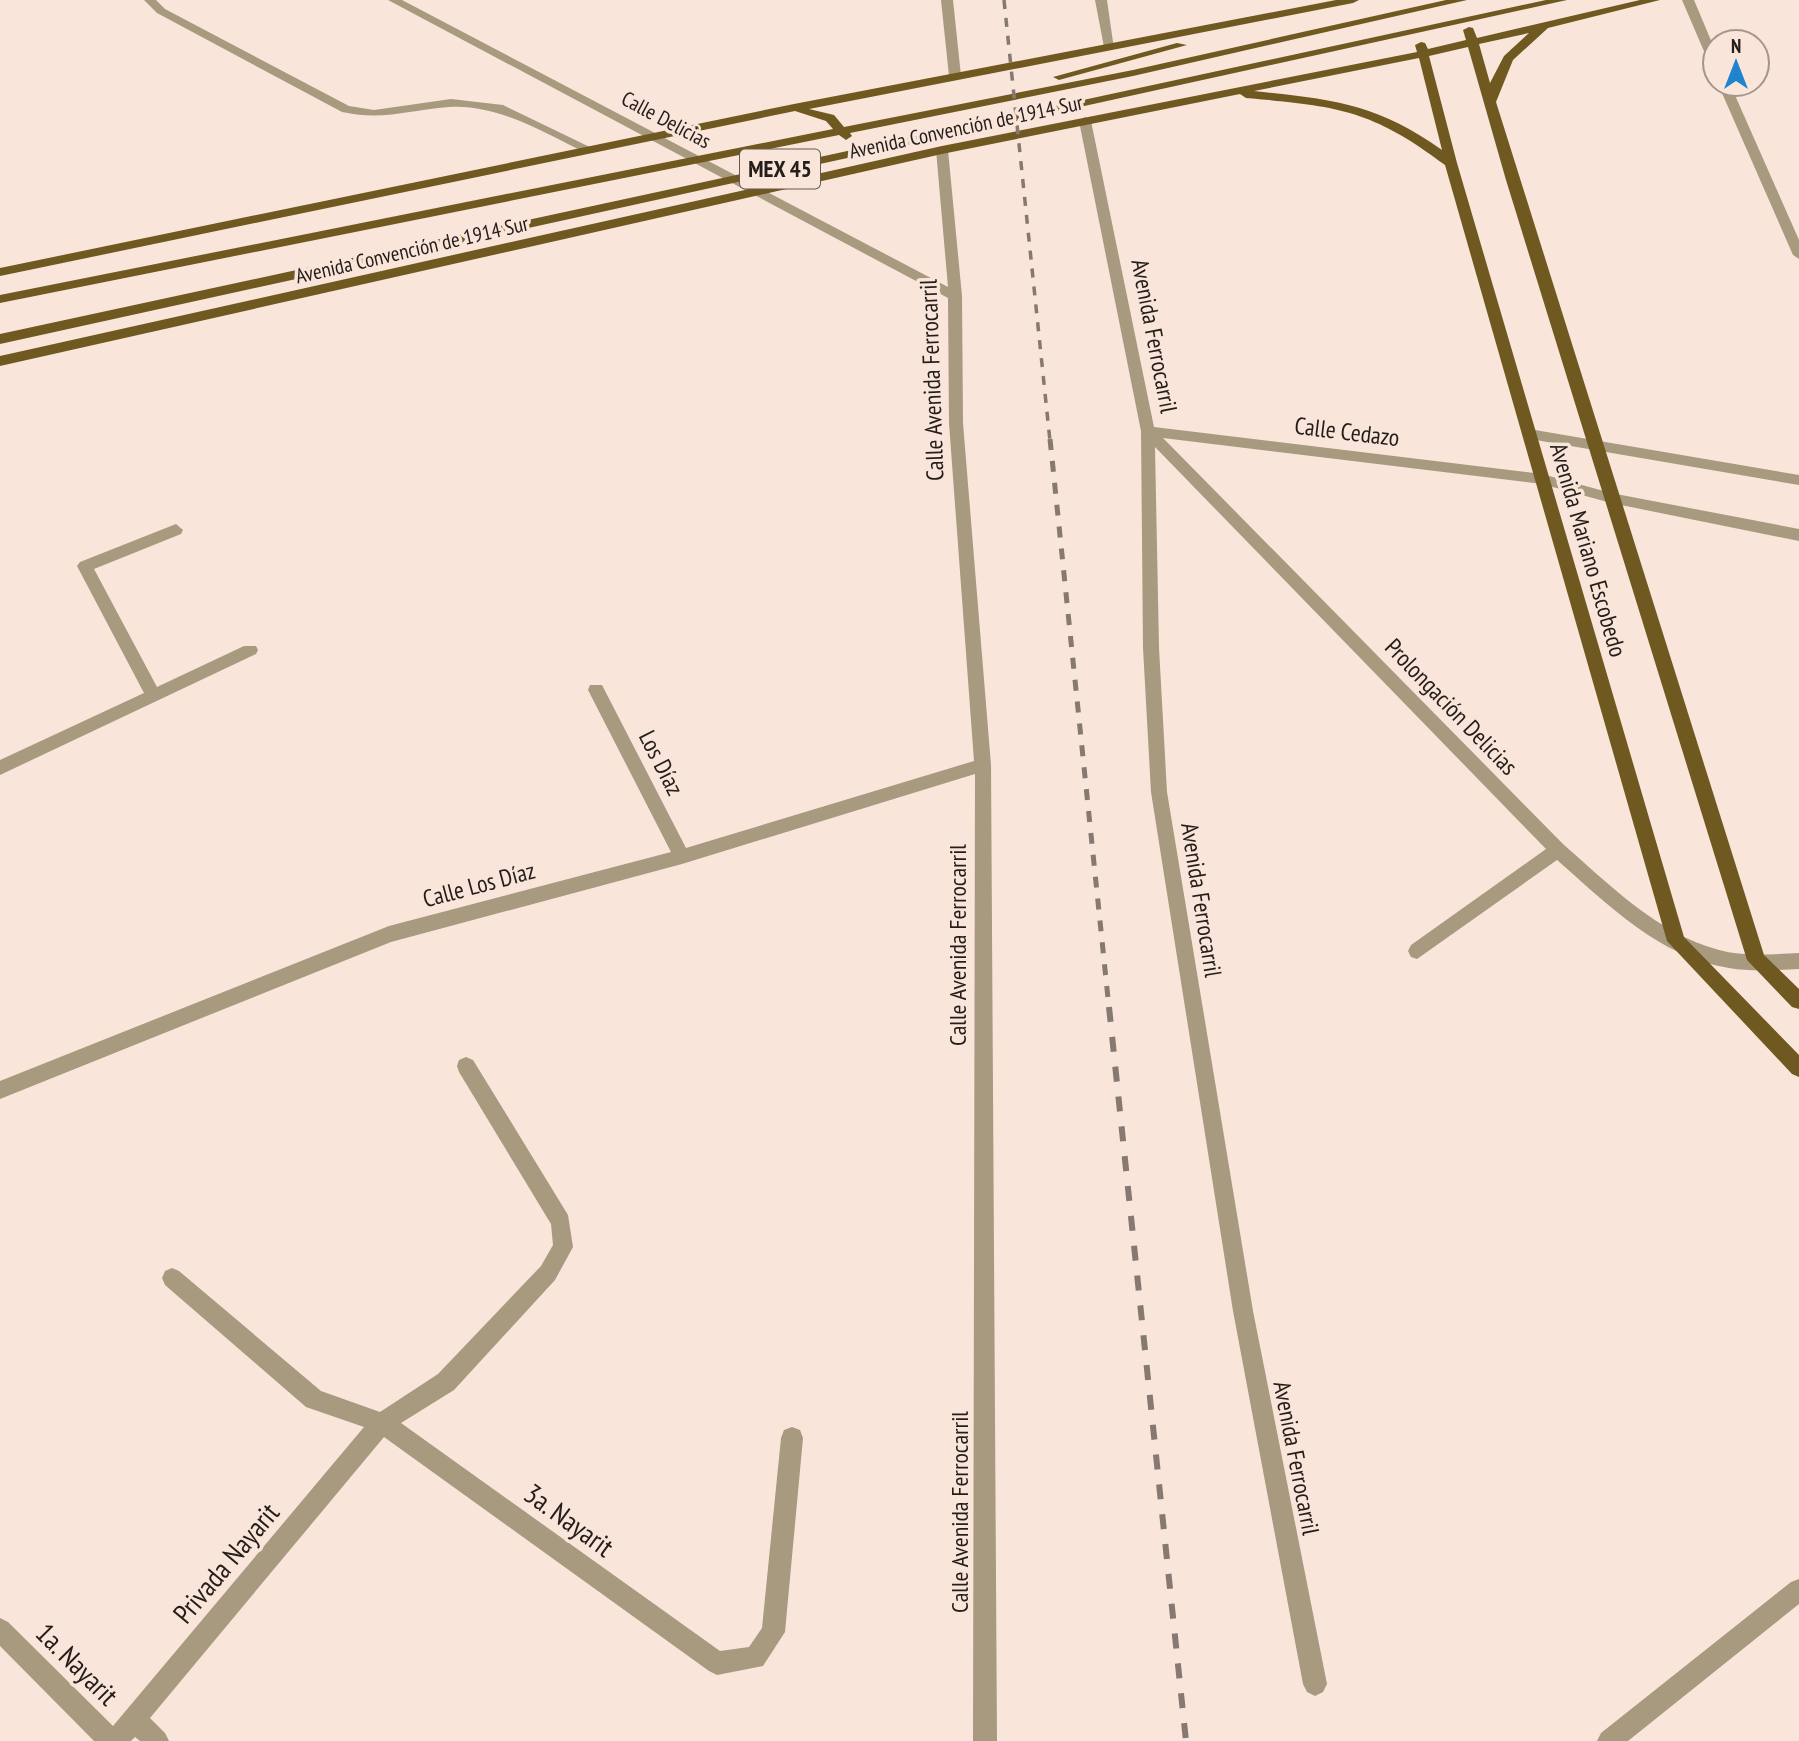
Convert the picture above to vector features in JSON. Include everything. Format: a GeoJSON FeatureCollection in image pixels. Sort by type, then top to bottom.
{"type":"FeatureCollection","features":[{"type":"Feature","properties":{"kind":"main road"},"geometry":{"type":"LineString","coordinates":[[1030,92],[1060,76],[1218,36],[1302,0]]}},
{"type":"Feature","properties":{"kind":"main road","name":"Avenida Convención de 1914 Sur"},"geometry":{"type":"LineString","coordinates":[[0,272],[794,108],[1353,0]]}},
{"type":"Feature","properties":{"kind":"main road","name":"Avenida Mariano Escobedo"},"geometry":{"type":"LineString","coordinates":[[1414,0],[1422,54],[1451,163],[1675,941],[1799,1068]]}},
{"type":"Feature","properties":{"kind":"main road","name":"Avenida Convención de 1914 Sur"},"geometry":{"type":"LineString","coordinates":[[0,299],[1223,54],[1459,0]]}},
{"type":"Feature","properties":{"kind":"main road","name":"Avenida Mariano Escobedo"},"geometry":{"type":"LineString","coordinates":[[1459,0],[1756,960],[1799,1001]]}},
{"type":"Feature","properties":{"kind":"main road","name":"Avenida Convención de 1914 Sur"},"geometry":{"type":"LineString","coordinates":[[0,339],[1561,0]]}},
{"type":"Feature","properties":{"kind":"main road","name":"Avenida Convención de 1914 Sur"},"geometry":{"type":"LineString","coordinates":[[0,361],[943,150],[1422,54],[1563,19],[1654,0]]}},
{"type":"Feature","properties":{"kind":"main road"},"geometry":{"type":"LineString","coordinates":[[1490,105],[1496,79],[1508,57],[1527,38],[1563,19]]}},
{"type":"Feature","properties":{"kind":"main road"},"geometry":{"type":"LineString","coordinates":[[1137,42],[1126,56],[1124,68],[1129,85],[1154,99],[1180,101]]}},
{"type":"Feature","properties":{"kind":"main road"},"geometry":{"type":"LineString","coordinates":[[1050,59],[1097,83],[1101,92],[1092,119]]}},
{"type":"Feature","properties":{"kind":"main road"},"geometry":{"type":"LineString","coordinates":[[1226,92],[1312,100],[1354,109],[1387,120],[1451,163]]}},
{"type":"Feature","properties":{"kind":"main road"},"geometry":{"type":"LineString","coordinates":[[794,108],[830,118],[842,128],[848,138],[847,156],[837,175]]}},
{"type":"Feature","properties":{"kind":"street"},"geometry":{"type":"LineString","coordinates":[[150,0],[162,11],[346,109],[374,114],[451,103],[503,109],[590,150]]}},
{"type":"Feature","properties":{"kind":"street","name":"Calle Delicias"},"geometry":{"type":"LineString","coordinates":[[394,0],[659,136],[758,192],[955,296]]}},
{"type":"Feature","properties":{"kind":"street"},"geometry":{"type":"LineString","coordinates":[[947,0],[955,76]]}},
{"type":"Feature","properties":{"kind":"street"},"geometry":{"type":"LineString","coordinates":[[1101,0],[1110,47]]}},
{"type":"Feature","properties":{"kind":"street"},"geometry":{"type":"LineString","coordinates":[[1688,0],[1701,30]]}},
{"type":"Feature","properties":{"kind":"street"},"geometry":{"type":"LineString","coordinates":[[1730,98],[1799,255]]}},
{"type":"Feature","properties":{"kind":"street","name":"Avenida Ferrocarril"},"geometry":{"type":"LineString","coordinates":[[1092,119],[1148,431],[1151,648],[1159,792],[1243,1311],[1315,1684]]}},
{"type":"Feature","properties":{"kind":"street","name":"Calle Avenida Ferrocarril"},"geometry":{"type":"LineString","coordinates":[[943,150],[955,296],[956,423],[982,765],[985,1741]]}},
{"type":"Feature","properties":{"kind":"street","name":"Calle Cedazo"},"geometry":{"type":"LineString","coordinates":[[1148,431],[1542,479],[1611,498],[1799,536]]}},
{"type":"Feature","properties":{"kind":"street","name":"Prolongación Delicias"},"geometry":{"type":"LineString","coordinates":[[1148,431],[1558,850],[1610,896],[1675,941],[1719,958],[1799,961]]}},
{"type":"Feature","properties":{"kind":"street"},"geometry":{"type":"LineString","coordinates":[[1529,434],[1799,480]]}},
{"type":"Feature","properties":{"kind":"street"},"geometry":{"type":"LineString","coordinates":[[153,696],[85,565],[176,530]]}},
{"type":"Feature","properties":{"kind":"street"},"geometry":{"type":"LineString","coordinates":[[0,768],[250,650]]}},
{"type":"Feature","properties":{"kind":"street","name":"Los Díaz"},"geometry":{"type":"LineString","coordinates":[[596,690],[682,857]]}},
{"type":"Feature","properties":{"kind":"street","name":"Calle Los Díaz"},"geometry":{"type":"LineString","coordinates":[[1,1085],[388,934],[682,857],[982,765]]}},
{"type":"Feature","properties":{"kind":"street"},"geometry":{"type":"LineString","coordinates":[[1417,951],[1558,850]]}},
{"type":"Feature","properties":{"kind":"street","name":"Privada Nayarit"},"geometry":{"type":"LineString","coordinates":[[113,1741],[382,1423],[446,1382],[548,1273],[563,1247],[561,1222],[466,1066]]}},
{"type":"Feature","properties":{"kind":"street","name":"3a. Nayarit"},"geometry":{"type":"LineString","coordinates":[[172,1278],[314,1399],[382,1423],[717,1663],[755,1658],[773,1632],[792,1438]]}},
{"type":"Feature","properties":{"kind":"street"},"geometry":{"type":"LineString","coordinates":[[1609,1741],[1799,1590]]}},
{"type":"Feature","properties":{"kind":"street","name":"1a. Nayarit"},"geometry":{"type":"LineString","coordinates":[[0,1630],[113,1741]]}},
{"type":"Feature","properties":{"kind":"street","name":"1a. Nayarit"},"geometry":{"type":"LineString","coordinates":[[134,1719],[157,1741]]}},
{"type":"Feature","properties":{"kind":"railway"},"geometry":{"type":"LineString","coordinates":[[1004,0],[1050,441]]}},
{"type":"Feature","properties":{"kind":"railway"},"geometry":{"type":"LineString","coordinates":[[1050,439],[1109,1008]]}},
{"type":"Feature","properties":{"kind":"railway"},"geometry":{"type":"LineString","coordinates":[[1109,1007],[1186,1741]]}}]}
